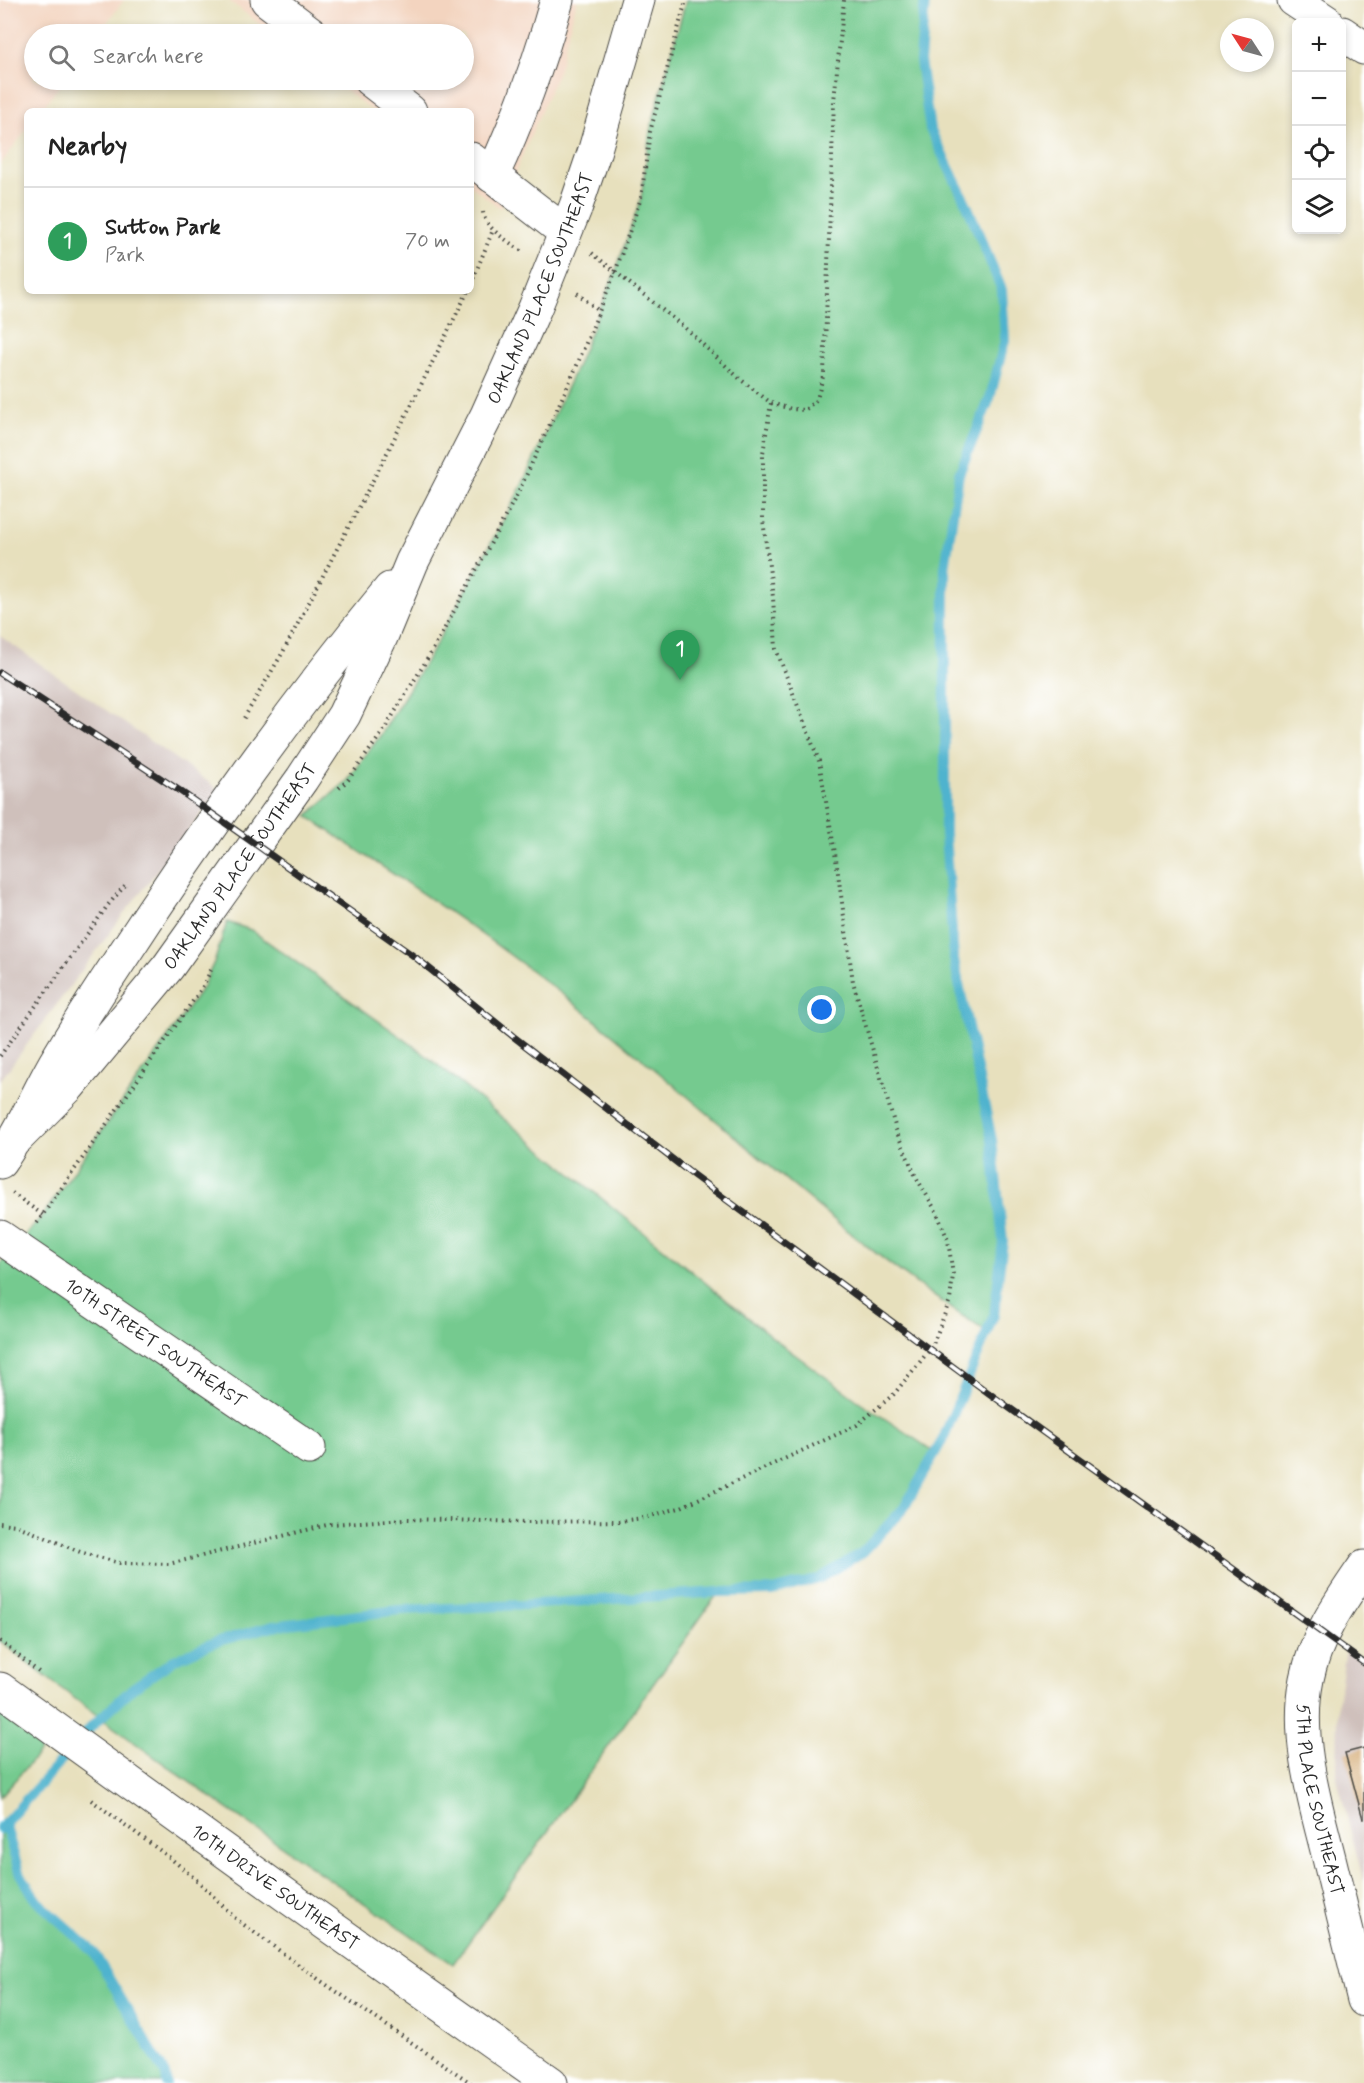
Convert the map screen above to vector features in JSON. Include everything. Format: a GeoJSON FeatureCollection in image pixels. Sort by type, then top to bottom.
{"type":"FeatureCollection","features":[{"type":"Feature","properties":{"kind":"main road"},"geometry":{"type":"LineString","coordinates":[[267,0],[299,24]]}},
{"type":"Feature","properties":{"kind":"main road"},"geometry":{"type":"LineString","coordinates":[[557,0],[546,39],[514,128],[482,167],[565,232]]}},
{"type":"Feature","properties":{"kind":"main road","name":"OAKLAND PLACE SOUTHEAST"},"geometry":{"type":"LineString","coordinates":[[9,1163],[69,1086],[168,967],[302,779],[344,715],[381,637],[412,562],[487,415],[535,308],[594,153],[638,0]]}},
{"type":"Feature","properties":{"kind":"main road"},"geometry":{"type":"LineString","coordinates":[[1294,0],[1321,18]]}},
{"type":"Feature","properties":{"kind":"main road"},"geometry":{"type":"LineString","coordinates":[[1346,36],[1364,48]]}},
{"type":"Feature","properties":{"kind":"main road"},"geometry":{"type":"LineString","coordinates":[[383,90],[407,108]]}},
{"type":"Feature","properties":{"kind":"main road","name":"OAKLAND PLACE SOUTHEAST"},"geometry":{"type":"LineString","coordinates":[[9,1163],[55,1064],[118,962],[264,750],[322,672],[412,562]]}},
{"type":"Feature","properties":{"kind":"main road","name":"10TH STREET SOUTHEAST"},"geometry":{"type":"LineString","coordinates":[[0,1237],[309,1448]]}},
{"type":"Feature","properties":{"kind":"main road","name":"5TH PLACE SOUTHEAST"},"geometry":{"type":"LineString","coordinates":[[1364,1567],[1323,1633],[1307,1680],[1303,1716],[1316,1805],[1364,2000]]}},
{"type":"Feature","properties":{"kind":"main road","name":"10TH DRIVE SOUTHEAST"},"geometry":{"type":"LineString","coordinates":[[0,1689],[551,2083]]}},
{"type":"Feature","properties":{"kind":"path"},"geometry":{"type":"LineString","coordinates":[[616,270],[641,198],[650,132],[686,0]]}},
{"type":"Feature","properties":{"kind":"path"},"geometry":{"type":"LineString","coordinates":[[565,232],[616,270],[685,328],[740,379],[771,403],[791,409],[805,410],[817,399],[824,373],[834,101],[844,0]]}},
{"type":"Feature","properties":{"kind":"path"},"geometry":{"type":"LineString","coordinates":[[474,277],[493,230]]}},
{"type":"Feature","properties":{"kind":"path"},"geometry":{"type":"LineString","coordinates":[[242,722],[283,652],[379,470],[467,294]]}},
{"type":"Feature","properties":{"kind":"path"},"geometry":{"type":"LineString","coordinates":[[0,1523],[16,1525],[80,1552],[120,1563],[169,1564],[332,1524],[405,1519],[527,1522],[620,1521],[644,1518],[679,1508],[857,1425],[894,1394],[932,1347],[950,1300],[953,1275],[948,1240],[936,1211],[916,1177],[894,1122],[853,982],[836,859],[819,761],[776,649],[773,597],[763,520],[763,453],[771,403]]}},
{"type":"Feature","properties":{"kind":"path"},"geometry":{"type":"LineString","coordinates":[[0,1056],[108,905],[129,881]]}},
{"type":"Feature","properties":{"kind":"path"},"geometry":{"type":"LineString","coordinates":[[9,1163],[43,1215]]}},
{"type":"Feature","properties":{"kind":"path"},"geometry":{"type":"LineString","coordinates":[[0,1641],[42,1674]]}},
{"type":"Feature","properties":{"kind":"path"},"geometry":{"type":"LineString","coordinates":[[169,1857],[199,1882],[236,1919],[321,1981],[471,2083]]}},
{"type":"Feature","properties":{"kind":"shaded area"},"geometry":{"type":"Polygon","coordinates":[[[0,0],[124,0],[106,24],[24,24],[24,90],[56,90],[42,108],[24,108],[24,133],[0,165],[0,0]]]}},
{"type":"Feature","properties":{"kind":"shaded area"},"geometry":{"type":"Polygon","coordinates":[[[228,0],[577,0],[559,69],[500,208],[474,188],[474,108],[369,108],[345,90],[474,90],[474,24],[260,24],[228,0]]]}},
{"type":"Feature","properties":{"kind":"shaded area"},"geometry":{"type":"Polygon","coordinates":[[[0,636],[220,790],[123,915],[0,1081],[0,636]]]}},
{"type":"Feature","properties":{"kind":"shaded area"},"geometry":{"type":"Polygon","coordinates":[[[1346,1649],[1364,1663],[1364,1883],[1337,1778],[1338,1703],[1346,1649]]]}},
{"type":"Feature","properties":{"kind":"green space"},"geometry":{"type":"Polygon","coordinates":[[[686,0],[925,0],[920,61],[930,129],[967,205],[1002,290],[1005,340],[990,398],[959,474],[945,568],[945,834],[954,960],[992,1140],[1002,1235],[994,1315],[987,1332],[940,1301],[850,1233],[557,990],[458,918],[307,816],[348,780],[382,733],[434,648],[519,491],[575,370],[616,270],[641,198],[650,131],[686,0]]]}},
{"type":"Feature","properties":{"kind":"green space"},"geometry":{"type":"Polygon","coordinates":[[[227,922],[251,930],[418,1049],[782,1345],[857,1400],[936,1453],[904,1508],[863,1552],[819,1579],[773,1591],[719,1592],[453,1964],[167,1766],[0,1641],[0,1264],[43,1215],[202,988],[215,960],[227,922]]]}},
{"type":"Feature","properties":{"kind":"green space"},"geometry":{"type":"Polygon","coordinates":[[[0,1714],[45,1746],[0,1797],[0,1714]]]}},
{"type":"Feature","properties":{"kind":"green space"},"geometry":{"type":"Polygon","coordinates":[[[5,1823],[19,1871],[37,1901],[93,1951],[166,2075],[167,2083],[0,2083],[0,1829],[5,1823]]]}},
{"type":"Feature","properties":{"kind":"building"},"geometry":{"type":"Polygon","coordinates":[[[1364,1748],[1364,1819],[1363,1819],[1345,1753],[1364,1748]]]}},
{"type":"Feature","properties":{"kind":"waterway"},"geometry":{"type":"LineString","coordinates":[[0,1829],[93,1725],[133,1688],[174,1660],[215,1642],[273,1626],[399,1610],[773,1591],[819,1579],[863,1552],[904,1508],[943,1439],[994,1315],[1003,1241],[992,1140],[954,960],[945,834],[945,568],[959,474],[990,398],[1005,340],[1002,290],[967,205],[930,129],[920,61],[925,0]]}},
{"type":"Feature","properties":{"kind":"waterway"},"geometry":{"type":"LineString","coordinates":[[5,1823],[19,1872],[37,1901],[93,1951],[166,2075],[167,2083]]}},
{"type":"Feature","properties":{"kind":"railway"},"geometry":{"type":"LineString","coordinates":[[0,673],[180,791],[415,957],[514,1037],[693,1175],[990,1394],[1364,1663]]}},
{"type":"Feature","properties":{"kind":"place","name":"Sutton Park"},"geometry":{"type":"Point","coordinates":[680,680]}}]}
